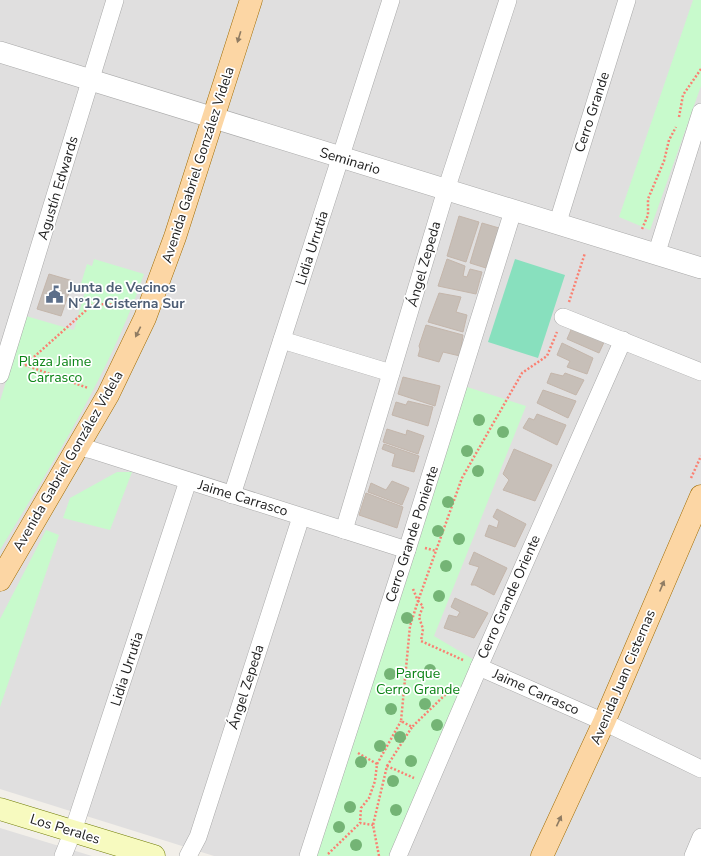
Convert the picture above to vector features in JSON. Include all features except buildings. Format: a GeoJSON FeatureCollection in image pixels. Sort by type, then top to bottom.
{"type":"FeatureCollection","features":[{"type":"Feature","properties":{"kind":"main road","name":"Avenida Gabriel González Videla"},"geometry":{"type":"LineString","coordinates":[[0,580],[108,395],[146,318],[175,237],[251,0]]}},
{"type":"Feature","properties":{"kind":"main road","name":"Avenida Juan Cisternas"},"geometry":{"type":"LineString","coordinates":[[542,856],[604,722],[700,501]]}},
{"type":"Feature","properties":{"kind":"main road","name":"Los Perales"},"geometry":{"type":"LineString","coordinates":[[0,809],[154,856]]}},
{"type":"Feature","properties":{"kind":"street","name":"Agustín Edwards"},"geometry":{"type":"LineString","coordinates":[[2,370],[115,0]]}},
{"type":"Feature","properties":{"kind":"street","name":"Lidia Urrutia"},"geometry":{"type":"LineString","coordinates":[[232,495],[342,158],[391,0]]}},
{"type":"Feature","properties":{"kind":"street","name":"Ángel Zepeda"},"geometry":{"type":"LineString","coordinates":[[344,530],[446,190],[508,0]]}},
{"type":"Feature","properties":{"kind":"street","name":"Cerro Grande"},"geometry":{"type":"LineString","coordinates":[[557,225],[628,0]]}},
{"type":"Feature","properties":{"kind":"street","name":"Seminario"},"geometry":{"type":"LineString","coordinates":[[0,52],[557,225],[701,268]]}},
{"type":"Feature","properties":{"kind":"street"},"geometry":{"type":"LineString","coordinates":[[656,255],[701,112]]}},
{"type":"Feature","properties":{"kind":"street","name":"Cerro Grande Poniente"},"geometry":{"type":"LineString","coordinates":[[308,856],[408,550],[513,211]]}},
{"type":"Feature","properties":{"kind":"street"},"geometry":{"type":"LineString","coordinates":[[563,317],[701,372]]}},
{"type":"Feature","properties":{"kind":"street"},"geometry":{"type":"LineString","coordinates":[[282,340],[391,373]]}},
{"type":"Feature","properties":{"kind":"street","name":"Cerro Grande Oriente"},"geometry":{"type":"LineString","coordinates":[[398,856],[479,667],[623,340]]}},
{"type":"Feature","properties":{"kind":"street","name":"Jaime Carrasco"},"geometry":{"type":"LineString","coordinates":[[78,447],[92,450],[188,482],[408,550]]}},
{"type":"Feature","properties":{"kind":"street","name":"Lidia Urrutia"},"geometry":{"type":"LineString","coordinates":[[63,856],[73,831],[188,482]]}},
{"type":"Feature","properties":{"kind":"street","name":"Ángel Zepeda"},"geometry":{"type":"LineString","coordinates":[[188,856],[198,837],[301,517]]}},
{"type":"Feature","properties":{"kind":"street","name":"Jaime Carrasco"},"geometry":{"type":"LineString","coordinates":[[479,667],[604,722],[701,769]]}},
{"type":"Feature","properties":{"kind":"street"},"geometry":{"type":"LineString","coordinates":[[692,856],[701,837]]}},
{"type":"Feature","properties":{"kind":"path"},"geometry":{"type":"LineString","coordinates":[[635,249],[648,215],[648,199],[664,161],[670,140],[678,124],[683,95],[701,69]]}},
{"type":"Feature","properties":{"kind":"path"},"geometry":{"type":"LineString","coordinates":[[2,370],[25,365],[93,304],[134,305]]}},
{"type":"Feature","properties":{"kind":"path"},"geometry":{"type":"LineString","coordinates":[[25,365],[108,395]]}},
{"type":"Feature","properties":{"kind":"path"},"geometry":{"type":"LineString","coordinates":[[326,856],[360,823],[362,808],[369,798],[375,781],[376,764],[401,721],[410,626],[462,478],[522,373]]}},
{"type":"Feature","properties":{"kind":"path"},"geometry":{"type":"LineString","coordinates":[[418,601],[423,606],[419,617],[423,629],[422,641],[464,661],[471,669],[479,667]]}},
{"type":"Feature","properties":{"kind":"path"},"geometry":{"type":"LineString","coordinates":[[379,856],[373,825],[387,766],[412,727],[450,690]]}},
{"type":"Feature","properties":{"kind":"path"},"geometry":{"type":"LineString","coordinates":[[401,721],[412,727]]}},
{"type":"Feature","properties":{"kind":"path"},"geometry":{"type":"LineString","coordinates":[[344,744],[376,764]]}},
{"type":"Feature","properties":{"kind":"path"},"geometry":{"type":"LineString","coordinates":[[387,766],[420,780]]}},
{"type":"Feature","properties":{"kind":"path"},"geometry":{"type":"LineString","coordinates":[[360,823],[373,825]]}},
{"type":"Feature","properties":{"kind":"shaded area"},"geometry":{"type":"Polygon","coordinates":[[[0,0],[701,0],[701,856],[214,856],[0,789],[0,0]]]}},
{"type":"Feature","properties":{"kind":"shaded area"},"geometry":{"type":"Polygon","coordinates":[[[0,828],[92,856],[0,856],[0,828]]]}},
{"type":"Feature","properties":{"kind":"green space"},"geometry":{"type":"Polygon","coordinates":[[[693,0],[701,0],[701,86],[650,230],[619,217],[693,0]]]}},
{"type":"Feature","properties":{"kind":"green space","name":"Plaza Jaime Carrasco"},"geometry":{"type":"Polygon","coordinates":[[[94,259],[144,274],[115,346],[80,416],[0,550],[0,401],[26,316],[74,330],[85,292],[79,290],[87,264],[92,266],[94,259]]]}},
{"type":"Feature","properties":{"kind":"green space"},"geometry":{"type":"Polygon","coordinates":[[[515,259],[565,275],[538,358],[488,342],[515,259]]]}},
{"type":"Feature","properties":{"kind":"green space","name":"Parque Cerro Grande"},"geometry":{"type":"Polygon","coordinates":[[[464,386],[526,406],[434,636],[476,661],[393,856],[309,856],[464,386]]]}},
{"type":"Feature","properties":{"kind":"green space"},"geometry":{"type":"Polygon","coordinates":[[[117,472],[132,472],[110,530],[63,518],[70,498],[117,472]]]}},
{"type":"Feature","properties":{"kind":"green space"},"geometry":{"type":"Polygon","coordinates":[[[46,530],[59,535],[0,707],[0,619],[46,530]]]}},
{"type":"Feature","properties":{"kind":"place","name":"Junta de Vecinos N°12 Cisterna Sur"},"geometry":{"type":"Point","coordinates":[55,295]}}]}
